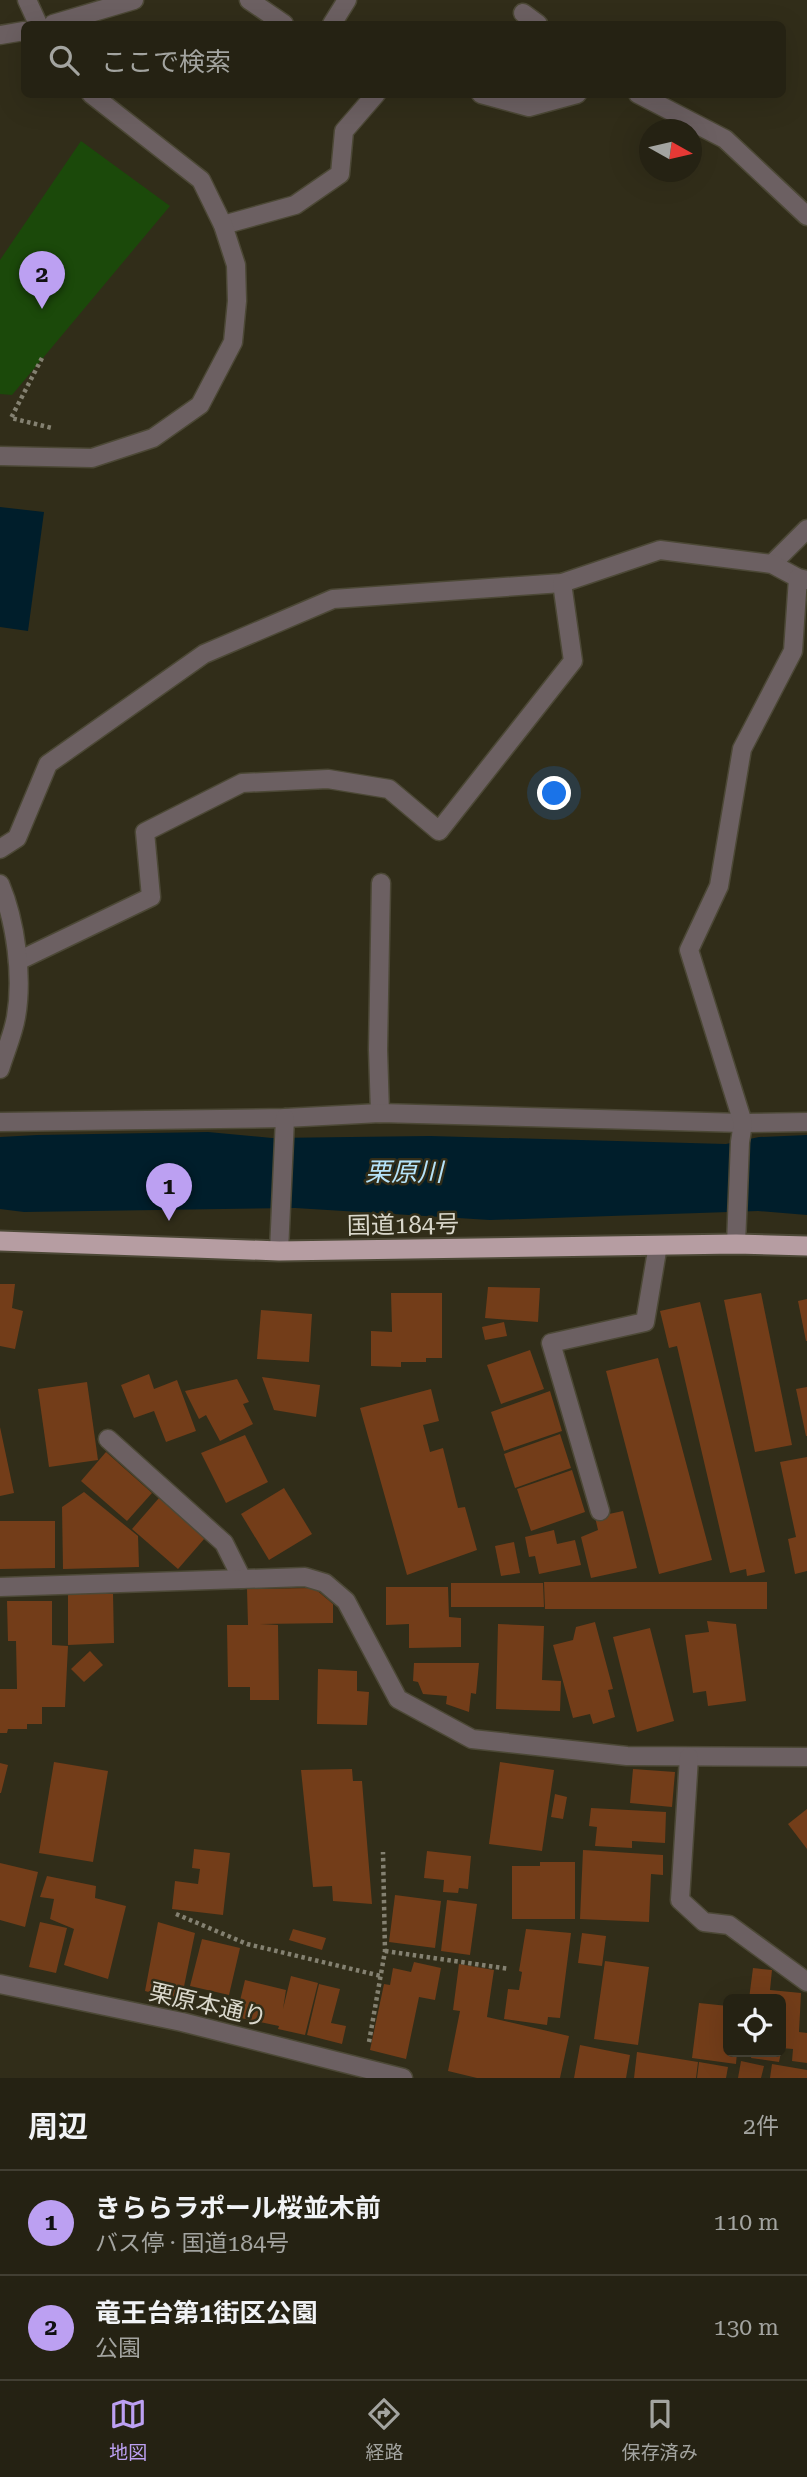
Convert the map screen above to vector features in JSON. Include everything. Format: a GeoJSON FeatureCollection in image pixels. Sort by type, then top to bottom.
{"type":"FeatureCollection","features":[{"type":"Feature","properties":{"kind":"highway","name":"国道184号"},"geometry":{"type":"LineString","coordinates":[[0,1241],[279,1251],[736,1244],[807,1246]]}},
{"type":"Feature","properties":{"kind":"street"},"geometry":{"type":"LineString","coordinates":[[27,0],[37,21]]}},
{"type":"Feature","properties":{"kind":"street"},"geometry":{"type":"LineString","coordinates":[[63,21],[134,0]]}},
{"type":"Feature","properties":{"kind":"street"},"geometry":{"type":"LineString","coordinates":[[249,0],[280,21]]}},
{"type":"Feature","properties":{"kind":"street"},"geometry":{"type":"LineString","coordinates":[[334,21],[347,0]]}},
{"type":"Feature","properties":{"kind":"street"},"geometry":{"type":"LineString","coordinates":[[523,13],[534,21]]}},
{"type":"Feature","properties":{"kind":"street"},"geometry":{"type":"LineString","coordinates":[[0,35],[21,32]]}},
{"type":"Feature","properties":{"kind":"street"},"geometry":{"type":"LineString","coordinates":[[0,456],[92,458],[153,438],[200,405],[233,342],[237,301],[236,265],[223,225],[201,180],[96,98]]}},
{"type":"Feature","properties":{"kind":"street"},"geometry":{"type":"LineString","coordinates":[[223,225],[295,205],[340,174],[344,131],[373,98]]}},
{"type":"Feature","properties":{"kind":"street"},"geometry":{"type":"LineString","coordinates":[[495,98],[528,107],[562,98]]}},
{"type":"Feature","properties":{"kind":"street"},"geometry":{"type":"LineString","coordinates":[[646,98],[724,139],[807,216]]}},
{"type":"Feature","properties":{"kind":"street"},"geometry":{"type":"LineString","coordinates":[[772,564],[807,529]]}},
{"type":"Feature","properties":{"kind":"street"},"geometry":{"type":"LineString","coordinates":[[0,849],[17,838],[48,764],[204,654],[333,599],[562,583],[660,550],[772,564],[803,579],[793,651],[742,749],[719,886],[689,950],[743,1123],[736,1244]]}},
{"type":"Feature","properties":{"kind":"street"},"geometry":{"type":"LineString","coordinates":[[18,961],[151,897],[145,832],[242,783],[328,779],[389,789],[439,831],[573,661],[562,583]]}},
{"type":"Feature","properties":{"kind":"street"},"geometry":{"type":"LineString","coordinates":[[380,1113],[378,1050],[381,883]]}},
{"type":"Feature","properties":{"kind":"street"},"geometry":{"type":"LineString","coordinates":[[0,884],[7,901],[18,961],[16,1017],[0,1069]]}},
{"type":"Feature","properties":{"kind":"street"},"geometry":{"type":"LineString","coordinates":[[0,1122],[285,1118],[380,1113],[743,1123],[807,1122]]}},
{"type":"Feature","properties":{"kind":"street"},"geometry":{"type":"LineString","coordinates":[[279,1251],[285,1118]]}},
{"type":"Feature","properties":{"kind":"street"},"geometry":{"type":"LineString","coordinates":[[600,1510],[551,1343],[645,1322],[659,1245]]}},
{"type":"Feature","properties":{"kind":"street"},"geometry":{"type":"LineString","coordinates":[[108,1439],[224,1543],[242,1579]]}},
{"type":"Feature","properties":{"kind":"street"},"geometry":{"type":"LineString","coordinates":[[0,1587],[305,1577],[325,1583],[346,1601],[398,1699],[472,1739],[627,1756],[807,1757]]}},
{"type":"Feature","properties":{"kind":"street"},"geometry":{"type":"LineString","coordinates":[[689,1757],[680,1900],[704,1922],[729,1925],[807,1982]]}},
{"type":"Feature","properties":{"kind":"street","name":"栗原本通り"},"geometry":{"type":"LineString","coordinates":[[0,1984],[182,2022],[403,2078]]}},
{"type":"Feature","properties":{"kind":"path"},"geometry":{"type":"LineString","coordinates":[[42,358],[11,418],[61,431]]}},
{"type":"Feature","properties":{"kind":"path"},"geometry":{"type":"LineString","coordinates":[[363,2068],[385,1951],[383,1852]]}},
{"type":"Feature","properties":{"kind":"path"},"geometry":{"type":"LineString","coordinates":[[176,1914],[247,1944],[381,1976]]}},
{"type":"Feature","properties":{"kind":"path"},"geometry":{"type":"LineString","coordinates":[[385,1951],[509,1969]]}},
{"type":"Feature","properties":{"kind":"green space"},"geometry":{"type":"Polygon","coordinates":[[[81,141],[170,206],[12,395],[0,394],[0,260],[81,141]]]}},
{"type":"Feature","properties":{"kind":"water"},"geometry":{"type":"Polygon","coordinates":[[[0,507],[44,512],[28,631],[0,627],[0,507]]]}},
{"type":"Feature","properties":{"kind":"water","name":"栗原川"},"geometry":{"type":"Polygon","coordinates":[[[208,1132],[272,1138],[430,1136],[726,1144],[759,1137],[807,1135],[807,1215],[758,1211],[490,1220],[295,1208],[24,1212],[0,1209],[0,1137],[208,1132]]]}},
{"type":"Feature","properties":{"kind":"building"},"geometry":{"type":"Polygon","coordinates":[[[0,1284],[15,1284],[12,1308],[23,1311],[15,1349],[0,1346],[0,1284]]]}},
{"type":"Feature","properties":{"kind":"building"},"geometry":{"type":"Polygon","coordinates":[[[488,1287],[540,1288],[538,1322],[485,1318],[488,1287]]]}},
{"type":"Feature","properties":{"kind":"building"},"geometry":{"type":"Polygon","coordinates":[[[391,1293],[442,1293],[442,1358],[426,1358],[426,1362],[401,1362],[401,1367],[371,1366],[371,1331],[392,1332],[391,1293]]]}},
{"type":"Feature","properties":{"kind":"building"},"geometry":{"type":"Polygon","coordinates":[[[761,1293],[792,1445],[755,1452],[724,1300],[761,1293]]]}},
{"type":"Feature","properties":{"kind":"building"},"geometry":{"type":"Polygon","coordinates":[[[807,1299],[807,1341],[806,1341],[798,1301],[807,1299]]]}},
{"type":"Feature","properties":{"kind":"building"},"geometry":{"type":"Polygon","coordinates":[[[700,1302],[765,1572],[747,1576],[746,1569],[730,1573],[677,1346],[669,1348],[660,1311],[700,1302]]]}},
{"type":"Feature","properties":{"kind":"building"},"geometry":{"type":"Polygon","coordinates":[[[261,1310],[312,1314],[309,1362],[257,1359],[261,1310]]]}},
{"type":"Feature","properties":{"kind":"building"},"geometry":{"type":"Polygon","coordinates":[[[504,1322],[507,1336],[485,1340],[482,1327],[504,1322]]]}},
{"type":"Feature","properties":{"kind":"building"},"geometry":{"type":"Polygon","coordinates":[[[530,1350],[544,1389],[501,1404],[487,1365],[530,1350]]]}},
{"type":"Feature","properties":{"kind":"building"},"geometry":{"type":"Polygon","coordinates":[[[658,1358],[712,1560],[659,1574],[606,1371],[658,1358]]]}},
{"type":"Feature","properties":{"kind":"building"},"geometry":{"type":"Polygon","coordinates":[[[149,1374],[154,1389],[177,1380],[196,1431],[166,1442],[154,1411],[134,1418],[121,1385],[149,1374]]]}},
{"type":"Feature","properties":{"kind":"building"},"geometry":{"type":"Polygon","coordinates":[[[262,1377],[320,1385],[316,1417],[274,1410],[262,1377]]]}},
{"type":"Feature","properties":{"kind":"building"},"geometry":{"type":"Polygon","coordinates":[[[237,1379],[249,1402],[243,1404],[253,1424],[220,1441],[206,1415],[199,1419],[185,1391],[237,1379]]]}},
{"type":"Feature","properties":{"kind":"building"},"geometry":{"type":"Polygon","coordinates":[[[87,1382],[98,1460],[49,1467],[38,1389],[87,1382]]]}},
{"type":"Feature","properties":{"kind":"building"},"geometry":{"type":"Polygon","coordinates":[[[807,1387],[807,1436],[806,1436],[796,1389],[807,1387]]]}},
{"type":"Feature","properties":{"kind":"building"},"geometry":{"type":"Polygon","coordinates":[[[431,1389],[439,1421],[423,1425],[430,1452],[443,1448],[458,1508],[465,1507],[477,1550],[407,1575],[360,1408],[431,1389]]]}},
{"type":"Feature","properties":{"kind":"building"},"geometry":{"type":"Polygon","coordinates":[[[550,1391],[562,1431],[504,1451],[491,1412],[550,1391]]]}},
{"type":"Feature","properties":{"kind":"building"},"geometry":{"type":"Polygon","coordinates":[[[0,1427],[14,1493],[0,1496],[0,1427]]]}},
{"type":"Feature","properties":{"kind":"building"},"geometry":{"type":"Polygon","coordinates":[[[560,1434],[571,1468],[515,1488],[504,1454],[560,1434]]]}},
{"type":"Feature","properties":{"kind":"building"},"geometry":{"type":"Polygon","coordinates":[[[245,1435],[268,1482],[226,1503],[201,1453],[245,1435]]]}},
{"type":"Feature","properties":{"kind":"building"},"geometry":{"type":"Polygon","coordinates":[[[106,1452],[152,1493],[127,1521],[81,1481],[106,1452]]]}},
{"type":"Feature","properties":{"kind":"building"},"geometry":{"type":"Polygon","coordinates":[[[807,1457],[807,1571],[795,1574],[788,1539],[796,1537],[780,1462],[807,1457]]]}},
{"type":"Feature","properties":{"kind":"building"},"geometry":{"type":"Polygon","coordinates":[[[572,1470],[585,1512],[531,1531],[517,1489],[572,1470]]]}},
{"type":"Feature","properties":{"kind":"building"},"geometry":{"type":"Polygon","coordinates":[[[284,1488],[312,1534],[269,1560],[241,1514],[284,1488]]]}},
{"type":"Feature","properties":{"kind":"building"},"geometry":{"type":"Polygon","coordinates":[[[84,1492],[138,1536],[139,1567],[63,1569],[62,1507],[84,1492]]]}},
{"type":"Feature","properties":{"kind":"building"},"geometry":{"type":"Polygon","coordinates":[[[159,1498],[205,1538],[178,1569],[132,1529],[159,1498]]]}},
{"type":"Feature","properties":{"kind":"building"},"geometry":{"type":"Polygon","coordinates":[[[623,1511],[637,1568],[591,1578],[581,1537],[598,1530],[595,1517],[623,1511]]]}},
{"type":"Feature","properties":{"kind":"building"},"geometry":{"type":"Polygon","coordinates":[[[0,1521],[55,1521],[55,1568],[0,1569],[0,1521]]]}},
{"type":"Feature","properties":{"kind":"building"},"geometry":{"type":"Polygon","coordinates":[[[554,1530],[557,1544],[575,1540],[581,1565],[539,1574],[535,1556],[529,1557],[525,1537],[554,1530]]]}},
{"type":"Feature","properties":{"kind":"building"},"geometry":{"type":"Polygon","coordinates":[[[514,1542],[520,1573],[501,1576],[495,1546],[514,1542]]]}},
{"type":"Feature","properties":{"kind":"building"},"geometry":{"type":"Polygon","coordinates":[[[544,1582],[767,1582],[767,1609],[545,1609],[544,1582]]]}},
{"type":"Feature","properties":{"kind":"building"},"geometry":{"type":"Polygon","coordinates":[[[451,1583],[543,1583],[544,1607],[451,1607],[451,1583]]]}},
{"type":"Feature","properties":{"kind":"building"},"geometry":{"type":"Polygon","coordinates":[[[386,1587],[448,1587],[449,1617],[461,1618],[461,1647],[409,1648],[409,1624],[386,1625],[386,1587]]]}},
{"type":"Feature","properties":{"kind":"building"},"geometry":{"type":"Polygon","coordinates":[[[314,1588],[333,1604],[333,1623],[260,1624],[278,1625],[279,1700],[250,1700],[250,1687],[228,1687],[227,1625],[248,1625],[247,1589],[314,1588]]]}},
{"type":"Feature","properties":{"kind":"building"},"geometry":{"type":"Polygon","coordinates":[[[68,1593],[113,1594],[114,1643],[68,1645],[68,1593]]]}},
{"type":"Feature","properties":{"kind":"building"},"geometry":{"type":"Polygon","coordinates":[[[7,1601],[52,1601],[52,1645],[68,1646],[65,1707],[42,1707],[42,1724],[27,1724],[27,1729],[8,1729],[7,1733],[0,1733],[0,1689],[17,1689],[16,1641],[8,1641],[7,1601]]]}},
{"type":"Feature","properties":{"kind":"building"},"geometry":{"type":"Polygon","coordinates":[[[707,1621],[736,1624],[746,1701],[708,1706],[706,1691],[693,1693],[685,1635],[709,1632],[707,1621]]]}},
{"type":"Feature","properties":{"kind":"building"},"geometry":{"type":"Polygon","coordinates":[[[595,1622],[613,1689],[608,1690],[615,1717],[593,1724],[590,1714],[573,1718],[553,1645],[573,1640],[576,1627],[595,1622]]]}},
{"type":"Feature","properties":{"kind":"building"},"geometry":{"type":"Polygon","coordinates":[[[498,1624],[544,1626],[542,1680],[561,1681],[560,1711],[496,1709],[498,1624]]]}},
{"type":"Feature","properties":{"kind":"building"},"geometry":{"type":"Polygon","coordinates":[[[650,1628],[674,1721],[637,1732],[613,1637],[650,1628]]]}},
{"type":"Feature","properties":{"kind":"building"},"geometry":{"type":"Polygon","coordinates":[[[90,1651],[103,1665],[84,1682],[71,1669],[90,1651]]]}},
{"type":"Feature","properties":{"kind":"building"},"geometry":{"type":"Polygon","coordinates":[[[414,1663],[479,1663],[476,1694],[471,1693],[469,1712],[446,1704],[447,1696],[423,1694],[418,1682],[413,1681],[414,1663]]]}},
{"type":"Feature","properties":{"kind":"building"},"geometry":{"type":"Polygon","coordinates":[[[318,1669],[357,1671],[357,1691],[369,1692],[367,1725],[317,1724],[318,1669]]]}},
{"type":"Feature","properties":{"kind":"building"},"geometry":{"type":"Polygon","coordinates":[[[54,1762],[108,1771],[93,1862],[39,1853],[54,1762]]]}},
{"type":"Feature","properties":{"kind":"building"},"geometry":{"type":"Polygon","coordinates":[[[500,1762],[554,1770],[542,1851],[489,1844],[500,1762]]]}},
{"type":"Feature","properties":{"kind":"building"},"geometry":{"type":"Polygon","coordinates":[[[0,1763],[8,1765],[1,1793],[0,1793],[0,1763]]]}},
{"type":"Feature","properties":{"kind":"building"},"geometry":{"type":"Polygon","coordinates":[[[352,1769],[353,1781],[362,1781],[372,1904],[333,1901],[332,1886],[313,1887],[301,1770],[352,1769]]]}},
{"type":"Feature","properties":{"kind":"building"},"geometry":{"type":"Polygon","coordinates":[[[633,1769],[675,1772],[672,1807],[630,1803],[633,1769]]]}},
{"type":"Feature","properties":{"kind":"building"},"geometry":{"type":"Polygon","coordinates":[[[555,1794],[567,1797],[563,1819],[551,1817],[555,1794]]]}},
{"type":"Feature","properties":{"kind":"building"},"geometry":{"type":"Polygon","coordinates":[[[591,1808],[666,1812],[665,1843],[632,1841],[632,1848],[595,1846],[597,1827],[589,1826],[591,1808]]]}},
{"type":"Feature","properties":{"kind":"building"},"geometry":{"type":"Polygon","coordinates":[[[807,1809],[807,1849],[788,1824],[807,1809]]]}},
{"type":"Feature","properties":{"kind":"building"},"geometry":{"type":"Polygon","coordinates":[[[194,1849],[230,1853],[223,1915],[172,1909],[175,1881],[198,1884],[200,1869],[192,1868],[194,1849]]]}},
{"type":"Feature","properties":{"kind":"building"},"geometry":{"type":"Polygon","coordinates":[[[583,1850],[663,1855],[663,1875],[651,1874],[649,1922],[580,1919],[583,1850]]]}},
{"type":"Feature","properties":{"kind":"building"},"geometry":{"type":"Polygon","coordinates":[[[427,1851],[471,1856],[468,1889],[459,1888],[458,1893],[443,1892],[444,1880],[424,1878],[427,1851]]]}},
{"type":"Feature","properties":{"kind":"building"},"geometry":{"type":"Polygon","coordinates":[[[540,1862],[575,1862],[575,1919],[512,1919],[512,1866],[540,1866],[540,1862]]]}},
{"type":"Feature","properties":{"kind":"building"},"geometry":{"type":"Polygon","coordinates":[[[0,1863],[38,1872],[25,1927],[0,1920],[0,1863]]]}},
{"type":"Feature","properties":{"kind":"building"},"geometry":{"type":"Polygon","coordinates":[[[47,1876],[96,1886],[95,1898],[126,1906],[108,1979],[64,1965],[74,1929],[50,1919],[54,1899],[40,1897],[47,1876]]]}},
{"type":"Feature","properties":{"kind":"building"},"geometry":{"type":"Polygon","coordinates":[[[395,1895],[441,1901],[435,1948],[389,1942],[395,1895]]]}},
{"type":"Feature","properties":{"kind":"building"},"geometry":{"type":"Polygon","coordinates":[[[447,1900],[477,1904],[470,1955],[441,1951],[447,1900]]]}},
{"type":"Feature","properties":{"kind":"building"},"geometry":{"type":"Polygon","coordinates":[[[40,1922],[67,1928],[56,1973],[29,1967],[40,1922]]]}},
{"type":"Feature","properties":{"kind":"building"},"geometry":{"type":"Polygon","coordinates":[[[158,1922],[195,1933],[181,2001],[145,1991],[158,1922]]]}},
{"type":"Feature","properties":{"kind":"building"},"geometry":{"type":"Polygon","coordinates":[[[293,1929],[326,1938],[322,1950],[289,1940],[293,1929]]]}},
{"type":"Feature","properties":{"kind":"building"},"geometry":{"type":"Polygon","coordinates":[[[526,1929],[571,1933],[560,2018],[548,2017],[547,2025],[504,2019],[508,1989],[519,1990],[522,1972],[519,1971],[526,1929]]]}},
{"type":"Feature","properties":{"kind":"building"},"geometry":{"type":"Polygon","coordinates":[[[582,1933],[606,1936],[602,1966],[578,1963],[582,1933]]]}},
{"type":"Feature","properties":{"kind":"building"},"geometry":{"type":"Polygon","coordinates":[[[202,1939],[240,1948],[229,1995],[190,1986],[202,1939]]]}},
{"type":"Feature","properties":{"kind":"building"},"geometry":{"type":"Polygon","coordinates":[[[605,1961],[649,1967],[638,2045],[594,2039],[605,1961]]]}},
{"type":"Feature","properties":{"kind":"building"},"geometry":{"type":"Polygon","coordinates":[[[414,1962],[441,1968],[435,2000],[419,1997],[406,2059],[370,2050],[384,1984],[390,1985],[393,1968],[411,1972],[414,1962]]]}},
{"type":"Feature","properties":{"kind":"building"},"geometry":{"type":"Polygon","coordinates":[[[459,1964],[494,1970],[487,2017],[569,2036],[560,2078],[477,2078],[448,2071],[460,2011],[453,2010],[459,1964]]]}},
{"type":"Feature","properties":{"kind":"building"},"geometry":{"type":"Polygon","coordinates":[[[753,1968],[772,1970],[770,1990],[801,1993],[799,2032],[807,2033],[807,2063],[792,2061],[793,2049],[786,2048],[786,1994],[750,1994],[753,1968]]]}},
{"type":"Feature","properties":{"kind":"building"},"geometry":{"type":"Polygon","coordinates":[[[291,1976],[318,1983],[305,2035],[278,2029],[279,2026],[236,2017],[245,1980],[286,1990],[283,2009],[291,1976]]]}},
{"type":"Feature","properties":{"kind":"building"},"geometry":{"type":"Polygon","coordinates":[[[319,1984],[340,1989],[331,2023],[346,2026],[342,2044],[307,2035],[319,1984]]]}},
{"type":"Feature","properties":{"kind":"building"},"geometry":{"type":"Polygon","coordinates":[[[699,2003],[723,2005],[723,2057],[737,2057],[736,2064],[692,2058],[699,2003]]]}},
{"type":"Feature","properties":{"kind":"building"},"geometry":{"type":"Polygon","coordinates":[[[580,2045],[630,2055],[626,2078],[574,2078],[580,2045]]]}},
{"type":"Feature","properties":{"kind":"building"},"geometry":{"type":"Polygon","coordinates":[[[637,2052],[698,2062],[696,2078],[634,2078],[637,2052]]]}},
{"type":"Feature","properties":{"kind":"building"},"geometry":{"type":"Polygon","coordinates":[[[751,2057],[780,2057],[779,2062],[751,2057]]]}},
{"type":"Feature","properties":{"kind":"building"},"geometry":{"type":"Polygon","coordinates":[[[741,2061],[764,2066],[761,2078],[738,2078],[741,2061]]]}},
{"type":"Feature","properties":{"kind":"building"},"geometry":{"type":"Polygon","coordinates":[[[699,2062],[728,2067],[726,2078],[697,2078],[699,2062]]]}},
{"type":"Feature","properties":{"kind":"building"},"geometry":{"type":"Polygon","coordinates":[[[772,2064],[807,2070],[807,2078],[770,2078],[772,2064]]]}},
{"type":"Feature","properties":{"kind":"place","name":"竜王台第1街区公園"},"geometry":{"type":"Point","coordinates":[42,309]}},
{"type":"Feature","properties":{"kind":"place","name":"きららラポール桜並木前"},"geometry":{"type":"Point","coordinates":[169,1221]}}]}
